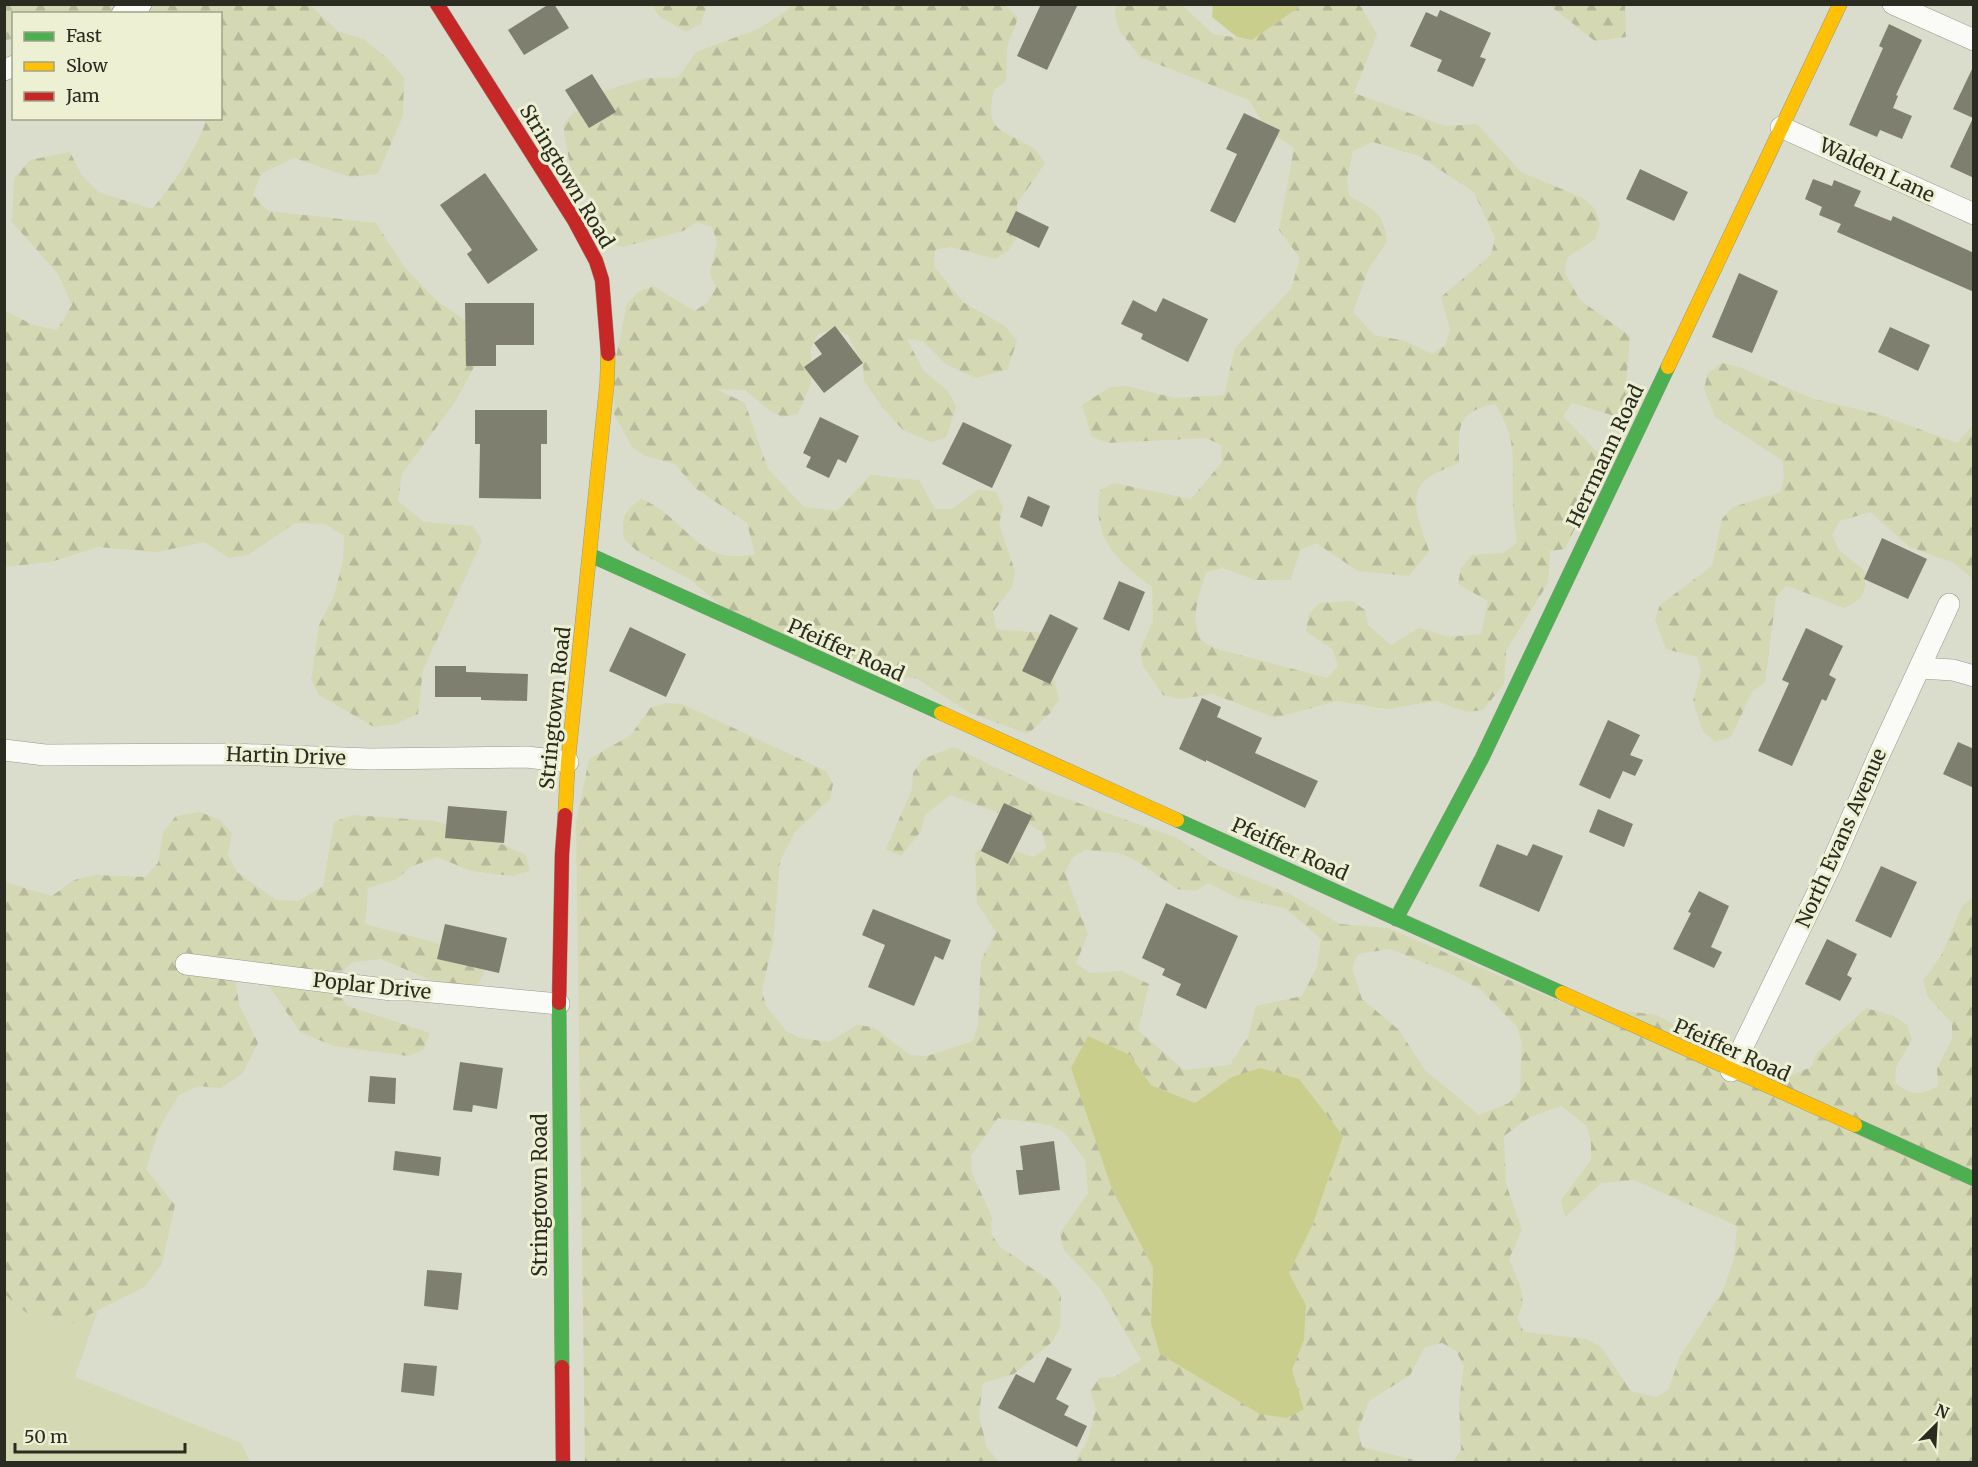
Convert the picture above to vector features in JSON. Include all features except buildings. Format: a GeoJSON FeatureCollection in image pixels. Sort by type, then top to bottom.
{"type":"FeatureCollection","features":[{"type":"Feature","properties":{"kind":"street"},"geometry":{"type":"LineString","coordinates":[[126,12],[141,4]]}},
{"type":"Feature","properties":{"kind":"street","name":"Stringtown Road"},"geometry":{"type":"LineString","coordinates":[[438,4],[574,220],[596,261],[602,280],[608,342],[607,383],[568,762],[562,855],[559,1004],[563,1462]]}},
{"type":"Feature","properties":{"kind":"street","name":"Herrmann Road"},"geometry":{"type":"LineString","coordinates":[[1396,919],[1482,758],[1840,4]]}},
{"type":"Feature","properties":{"kind":"street"},"geometry":{"type":"LineString","coordinates":[[1893,4],[1974,40]]}},
{"type":"Feature","properties":{"kind":"street","name":"Walden Lane"},"geometry":{"type":"LineString","coordinates":[[1781,126],[1974,214]]}},
{"type":"Feature","properties":{"kind":"street","name":"Pfeiffer Road"},"geometry":{"type":"LineString","coordinates":[[590,555],[1974,1179]]}},
{"type":"Feature","properties":{"kind":"street","name":"North Evans Avenue"},"geometry":{"type":"LineString","coordinates":[[1731,1071],[1831,864],[1949,604]]}},
{"type":"Feature","properties":{"kind":"street"},"geometry":{"type":"LineString","coordinates":[[1920,668],[1953,670],[1974,676]]}},
{"type":"Feature","properties":{"kind":"street","name":"Hartin Drive"},"geometry":{"type":"LineString","coordinates":[[4,750],[45,755],[231,754],[370,759],[527,757],[568,762]]}},
{"type":"Feature","properties":{"kind":"street","name":"Poplar Drive"},"geometry":{"type":"LineString","coordinates":[[186,964],[392,990],[559,1004]]}},
{"type":"Feature","properties":{"kind":"green space"},"geometry":{"type":"Polygon","coordinates":[[[5,5],[310,5],[338,31],[363,39],[388,59],[404,78],[403,116],[378,174],[350,177],[294,158],[262,173],[253,194],[268,211],[376,223],[403,265],[436,300],[480,331],[485,347],[455,402],[402,474],[398,501],[424,522],[473,526],[482,541],[423,670],[418,714],[396,724],[374,727],[319,695],[311,680],[319,625],[334,596],[343,561],[344,536],[325,524],[295,523],[248,555],[229,558],[205,542],[157,552],[98,547],[51,562],[5,567],[4,310],[33,325],[57,330],[72,305],[58,274],[12,222],[14,178],[30,160],[70,152],[81,174],[98,192],[152,209],[184,166],[207,120],[222,120],[222,12],[12,12],[12,39],[5,40],[5,5]]]}},
{"type":"Feature","properties":{"kind":"green space"},"geometry":{"type":"Polygon","coordinates":[[[652,5],[707,5],[701,24],[686,32],[659,16],[652,5]]]}},
{"type":"Feature","properties":{"kind":"green space"},"geometry":{"type":"Polygon","coordinates":[[[791,5],[1005,5],[1018,18],[1007,47],[1006,81],[994,90],[992,115],[999,129],[1033,148],[1045,163],[1017,204],[1017,236],[1009,250],[995,259],[951,247],[935,250],[934,266],[963,302],[1005,326],[1017,341],[1007,370],[975,378],[946,364],[923,341],[907,339],[923,370],[948,391],[956,407],[946,438],[931,442],[903,430],[882,407],[864,381],[863,365],[848,335],[834,329],[818,334],[811,349],[811,383],[798,414],[782,417],[769,410],[745,390],[716,389],[745,403],[768,469],[804,507],[837,511],[870,475],[919,480],[935,509],[952,509],[979,489],[996,492],[1003,508],[999,524],[1015,571],[1012,587],[993,612],[996,629],[1042,633],[1059,699],[1051,712],[1028,734],[970,713],[916,678],[884,676],[727,611],[691,580],[637,551],[624,539],[625,515],[641,499],[670,517],[705,547],[719,554],[735,556],[755,554],[747,523],[695,488],[675,464],[645,456],[632,447],[614,414],[614,367],[627,304],[638,292],[653,286],[695,311],[708,302],[716,288],[710,273],[717,242],[712,227],[697,222],[683,231],[623,247],[608,243],[591,198],[571,172],[563,125],[574,112],[590,107],[598,93],[646,78],[678,78],[696,52],[758,29],[786,11],[791,5]]]}},
{"type":"Feature","properties":{"kind":"green space"},"geometry":{"type":"Polygon","coordinates":[[[1116,5],[1182,5],[1213,34],[1252,40],[1302,5],[1358,5],[1377,34],[1354,93],[1445,126],[1477,124],[1521,172],[1583,198],[1595,209],[1600,224],[1595,239],[1567,258],[1565,273],[1580,300],[1630,336],[1626,384],[1635,411],[1621,418],[1572,403],[1563,416],[1607,462],[1565,549],[1550,551],[1548,583],[1506,651],[1504,684],[1483,710],[1467,712],[1436,701],[1387,709],[1337,701],[1275,718],[1213,694],[1179,699],[1163,695],[1143,666],[1140,650],[1153,621],[1152,587],[1118,558],[1103,535],[1098,507],[1100,490],[1114,483],[1191,499],[1222,462],[1221,445],[1206,438],[1108,443],[1092,437],[1082,405],[1110,387],[1127,386],[1174,398],[1224,395],[1235,348],[1291,289],[1300,258],[1279,230],[1294,148],[1266,129],[1249,100],[1140,57],[1119,30],[1115,14],[1116,5]],[[1373,142],[1353,151],[1347,180],[1349,196],[1376,213],[1383,224],[1387,242],[1369,268],[1353,312],[1374,335],[1405,341],[1432,354],[1445,345],[1450,330],[1441,297],[1491,255],[1495,238],[1474,192],[1419,156],[1373,142]],[[1495,404],[1482,407],[1466,417],[1460,431],[1459,463],[1429,477],[1417,493],[1419,522],[1429,551],[1409,576],[1358,571],[1316,543],[1301,549],[1290,580],[1255,580],[1223,568],[1206,572],[1196,608],[1196,626],[1204,642],[1221,650],[1327,678],[1338,666],[1333,650],[1306,631],[1309,614],[1320,603],[1352,601],[1365,610],[1368,625],[1391,645],[1419,628],[1449,637],[1481,634],[1488,601],[1458,584],[1461,568],[1472,555],[1503,553],[1517,543],[1513,510],[1513,453],[1508,430],[1495,404]]]}},
{"type":"Feature","properties":{"kind":"green space"},"geometry":{"type":"Polygon","coordinates":[[[1549,5],[1625,5],[1626,37],[1595,41],[1549,5]]]}},
{"type":"Feature","properties":{"kind":"green space"},"geometry":{"type":"Polygon","coordinates":[[[1722,363],[1739,367],[1814,399],[1878,414],[1957,443],[1973,425],[1973,579],[1954,563],[1910,547],[1870,512],[1840,521],[1832,535],[1839,550],[1865,571],[1863,594],[1844,608],[1786,585],[1776,597],[1765,682],[1752,692],[1731,737],[1715,742],[1703,731],[1693,701],[1701,671],[1697,657],[1666,649],[1655,620],[1660,605],[1712,566],[1722,519],[1733,507],[1781,492],[1784,476],[1782,460],[1715,417],[1704,388],[1708,373],[1722,363]]]}},
{"type":"Feature","properties":{"kind":"green space"},"geometry":{"type":"Polygon","coordinates":[[[666,703],[682,704],[826,771],[833,784],[830,799],[795,832],[780,861],[773,942],[762,990],[766,1006],[786,1031],[800,1038],[829,1042],[857,1025],[873,1027],[910,1055],[927,1056],[973,1041],[978,1025],[981,960],[996,932],[977,903],[975,853],[989,842],[1033,857],[1046,848],[1042,832],[1028,824],[950,795],[925,815],[921,831],[901,856],[886,849],[912,789],[913,773],[923,759],[954,747],[1042,790],[1177,838],[1217,865],[1290,894],[1340,924],[1388,928],[1563,1003],[1657,1015],[1684,1031],[1729,1045],[1781,1080],[1811,1067],[1817,1053],[1866,1008],[1894,1016],[1907,1025],[1912,1040],[1896,1067],[1895,1083],[1916,1093],[1926,1092],[1938,1086],[1937,1069],[1952,1039],[1952,1023],[1928,997],[1923,981],[1942,954],[1962,906],[1973,897],[1973,1462],[1453,1462],[1461,1450],[1459,1400],[1464,1366],[1456,1351],[1442,1343],[1425,1347],[1410,1375],[1369,1401],[1358,1430],[1362,1447],[1423,1462],[1075,1462],[1088,1439],[1096,1408],[1090,1392],[1099,1378],[1114,1377],[1141,1360],[1100,1288],[1064,1250],[1060,1233],[1088,1193],[1085,1160],[1064,1132],[1049,1125],[998,1118],[971,1156],[972,1173],[992,1217],[991,1233],[999,1246],[1052,1282],[1061,1295],[1060,1327],[1052,1342],[1014,1374],[983,1383],[979,1415],[987,1448],[999,1462],[585,1462],[576,823],[589,759],[631,735],[650,708],[666,703]],[[1085,850],[1072,858],[1065,873],[1088,934],[1076,963],[1089,973],[1121,971],[1149,984],[1138,1030],[1184,1070],[1230,1065],[1248,1037],[1256,1006],[1302,996],[1317,967],[1321,939],[1285,908],[1237,898],[1209,883],[1195,891],[1177,889],[1134,859],[1118,853],[1085,850]],[[1390,949],[1358,954],[1352,968],[1362,999],[1399,1030],[1425,1070],[1479,1115],[1509,1103],[1520,1091],[1522,1043],[1517,1027],[1481,990],[1452,974],[1390,949]],[[1130,1055],[1112,1189],[1153,1268],[1151,1323],[1304,1408],[1292,1370],[1304,1340],[1306,1305],[1289,1273],[1313,1224],[1332,1170],[1232,1077],[1195,1103],[1151,1085],[1130,1055]],[[1561,1106],[1530,1117],[1504,1136],[1506,1184],[1522,1230],[1509,1259],[1521,1288],[1523,1304],[1517,1318],[1524,1332],[1587,1339],[1601,1347],[1631,1391],[1656,1397],[1669,1389],[1679,1358],[1723,1290],[1734,1259],[1737,1226],[1634,1180],[1601,1183],[1565,1217],[1561,1200],[1591,1160],[1591,1143],[1587,1126],[1561,1106]]]}},
{"type":"Feature","properties":{"kind":"green space"},"geometry":{"type":"Polygon","coordinates":[[[200,812],[220,820],[232,833],[228,855],[237,872],[276,900],[298,901],[323,886],[334,822],[353,815],[435,821],[475,832],[526,855],[530,871],[512,876],[471,871],[437,857],[410,867],[397,879],[368,888],[365,924],[467,951],[485,971],[476,988],[452,989],[381,959],[353,962],[338,975],[345,1005],[430,1033],[423,1050],[408,1056],[334,1046],[300,1032],[254,964],[234,972],[239,1004],[258,1043],[243,1073],[221,1088],[199,1086],[179,1095],[145,1152],[146,1169],[175,1205],[162,1264],[144,1287],[69,1325],[39,1321],[17,1306],[5,1294],[4,882],[52,896],[74,880],[96,875],[145,877],[158,863],[163,833],[176,816],[200,812]]]}},
{"type":"Feature","properties":{"kind":"green space"},"geometry":{"type":"Polygon","coordinates":[[[5,934],[217,959],[75,1377],[241,1443],[250,1462],[5,1462],[5,934]]]}},
{"type":"Feature","properties":{"kind":"shaded area"},"geometry":{"type":"Polygon","coordinates":[[[1213,4],[1302,5],[1252,40],[1237,37],[1212,17],[1213,4]]]}},
{"type":"Feature","properties":{"kind":"shaded area"},"geometry":{"type":"Polygon","coordinates":[[[1088,1036],[1130,1055],[1151,1085],[1195,1103],[1232,1077],[1260,1068],[1299,1079],[1343,1136],[1313,1224],[1289,1273],[1306,1305],[1304,1340],[1292,1370],[1304,1409],[1287,1418],[1260,1414],[1160,1354],[1151,1323],[1153,1268],[1112,1189],[1071,1068],[1088,1036]]]}},
{"type":"Feature","properties":{"kind":"traffic: fast"},"geometry":{"type":"LineString","coordinates":[[1396,919],[1482,758],[1668,367]]}},
{"type":"Feature","properties":{"kind":"traffic: fast"},"geometry":{"type":"LineString","coordinates":[[590,555],[941,713]]}},
{"type":"Feature","properties":{"kind":"traffic: fast"},"geometry":{"type":"LineString","coordinates":[[1177,820],[1562,993]]}},
{"type":"Feature","properties":{"kind":"traffic: fast"},"geometry":{"type":"LineString","coordinates":[[559,1003],[562,1367]]}},
{"type":"Feature","properties":{"kind":"traffic: fast"},"geometry":{"type":"LineString","coordinates":[[1855,1125],[1974,1179]]}},
{"type":"Feature","properties":{"kind":"traffic: slow"},"geometry":{"type":"LineString","coordinates":[[1668,367],[1840,4]]}},
{"type":"Feature","properties":{"kind":"traffic: slow"},"geometry":{"type":"LineString","coordinates":[[565,815],[568,762],[607,383],[608,354]]}},
{"type":"Feature","properties":{"kind":"traffic: slow"},"geometry":{"type":"LineString","coordinates":[[941,713],[1177,820]]}},
{"type":"Feature","properties":{"kind":"traffic: slow"},"geometry":{"type":"LineString","coordinates":[[1562,993],[1855,1125]]}},
{"type":"Feature","properties":{"kind":"traffic: jam"},"geometry":{"type":"LineString","coordinates":[[437,4],[574,220],[596,261],[602,280],[608,354]]}},
{"type":"Feature","properties":{"kind":"traffic: jam"},"geometry":{"type":"LineString","coordinates":[[559,1003],[565,815]]}},
{"type":"Feature","properties":{"kind":"traffic: jam"},"geometry":{"type":"LineString","coordinates":[[562,1367],[563,1462]]}}]}
